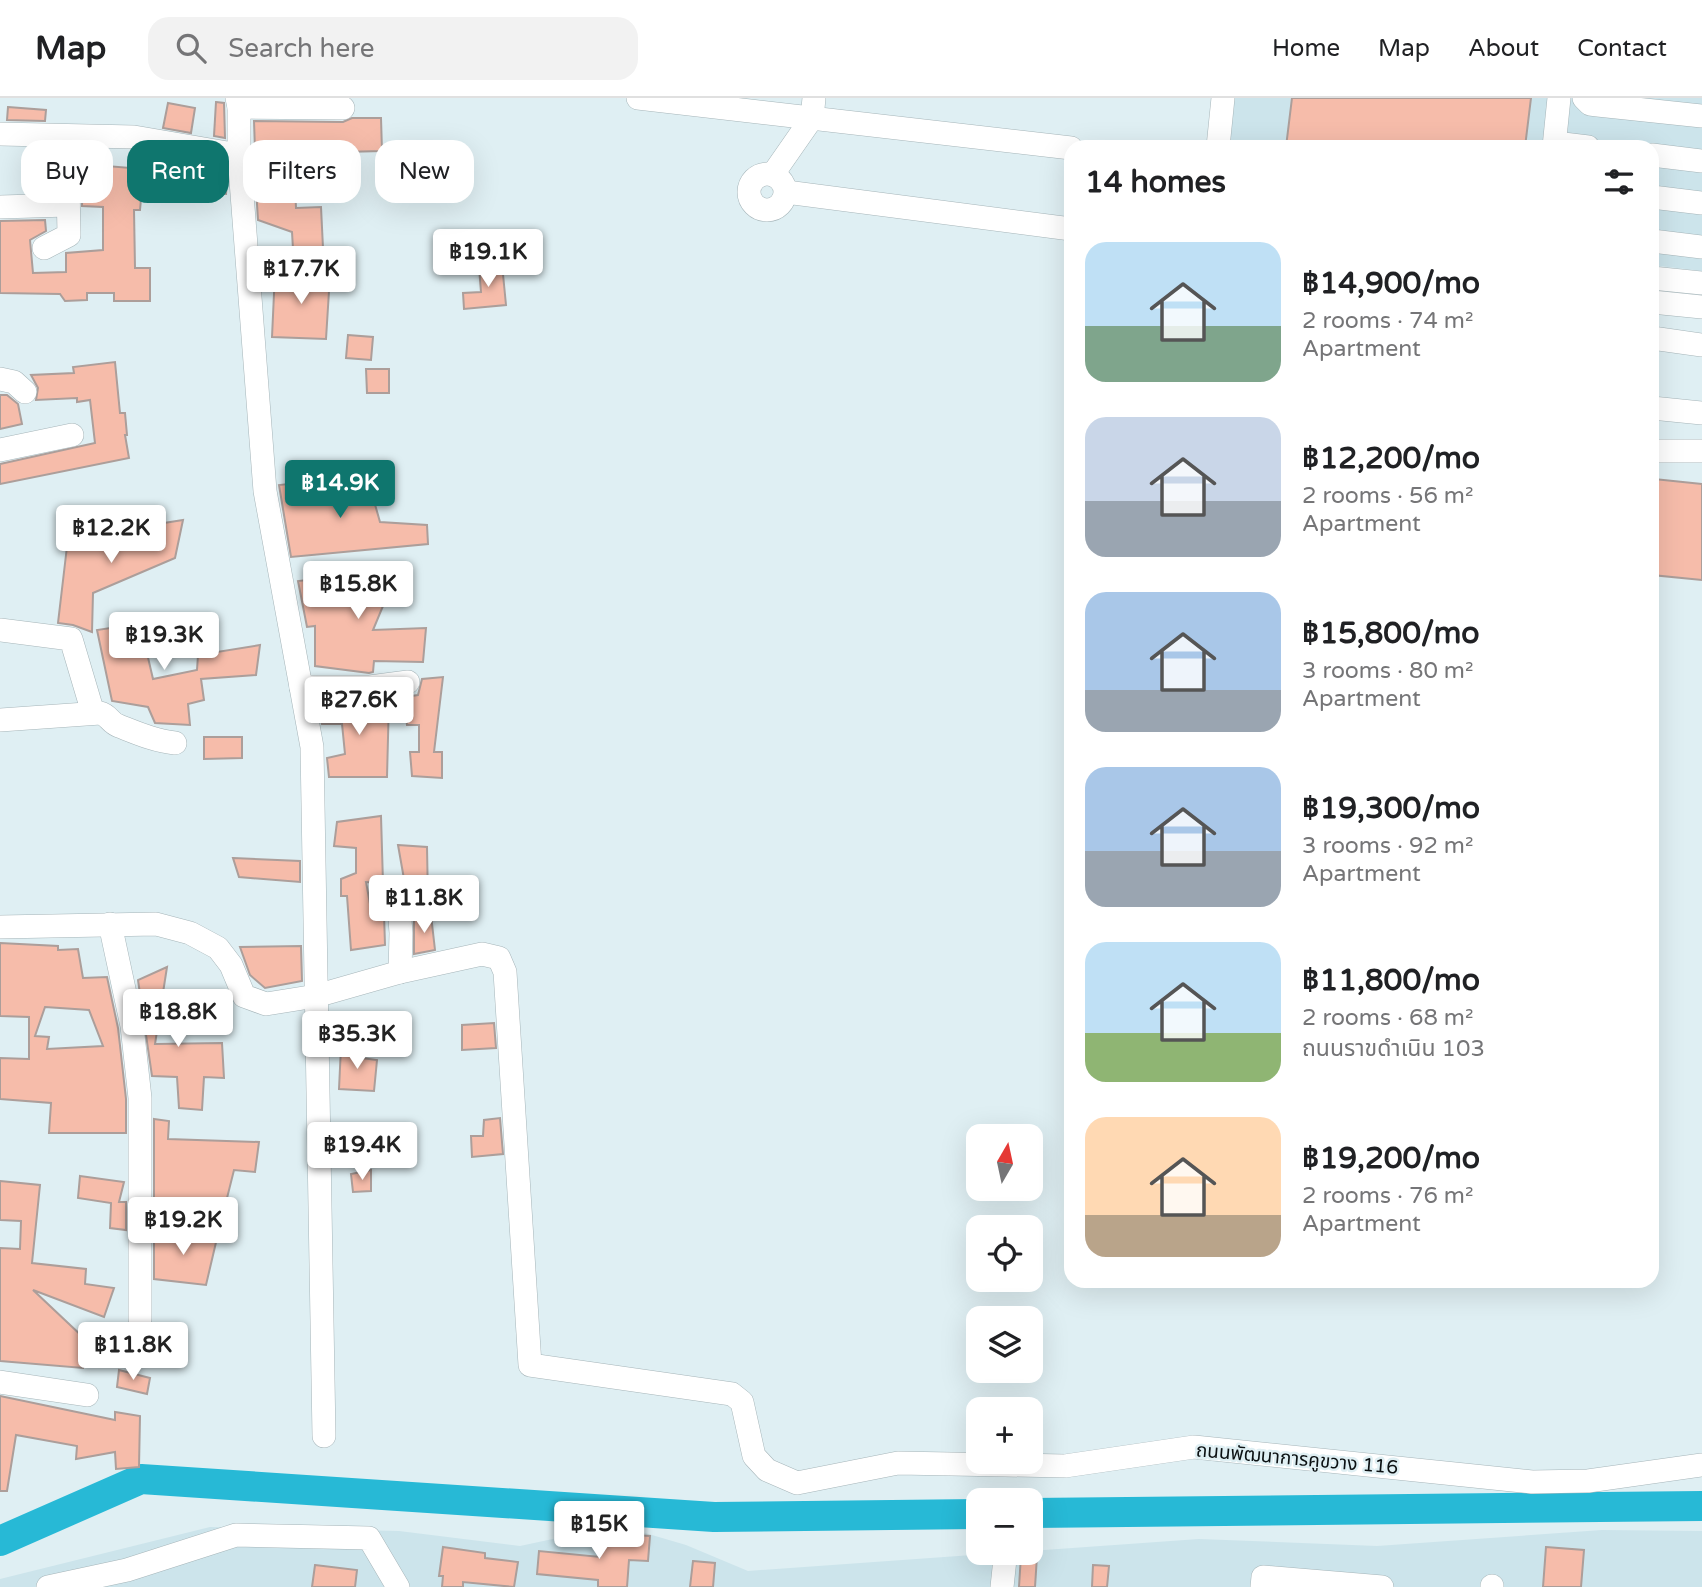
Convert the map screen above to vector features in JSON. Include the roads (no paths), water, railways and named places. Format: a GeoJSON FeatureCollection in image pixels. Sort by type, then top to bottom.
{"type":"FeatureCollection","features":[{"type":"Feature","properties":{"kind":"street"},"geometry":{"type":"LineString","coordinates":[[638,98],[813,108],[1064,147]]}},
{"type":"Feature","properties":{"kind":"street"},"geometry":{"type":"LineString","coordinates":[[1219,140],[1223,98]]}},
{"type":"Feature","properties":{"kind":"street"},"geometry":{"type":"LineString","coordinates":[[1555,140],[1559,98]]}},
{"type":"Feature","properties":{"kind":"street"},"geometry":{"type":"LineString","coordinates":[[1584,98],[1590,104],[1702,116]]}},
{"type":"Feature","properties":{"kind":"street"},"geometry":{"type":"LineString","coordinates":[[324,1436],[312,747],[265,491],[239,155],[238,103],[343,108]]}},
{"type":"Feature","properties":{"kind":"street"},"geometry":{"type":"LineString","coordinates":[[813,108],[779,183],[1064,228]]}},
{"type":"Feature","properties":{"kind":"street"},"geometry":{"type":"LineString","coordinates":[[0,134],[134,137],[239,155]]}},
{"type":"Feature","properties":{"kind":"street"},"geometry":{"type":"LineString","coordinates":[[44,248],[69,235],[67,136]]}},
{"type":"Feature","properties":{"kind":"street"},"geometry":{"type":"LineString","coordinates":[[1659,156],[1702,161]]}},
{"type":"Feature","properties":{"kind":"street"},"geometry":{"type":"LineString","coordinates":[[1659,198],[1702,203]]}},
{"type":"Feature","properties":{"kind":"street"},"geometry":{"type":"LineString","coordinates":[[0,207],[68,205]]}},
{"type":"Feature","properties":{"kind":"street"},"geometry":{"type":"LineString","coordinates":[[1659,242],[1702,247]]}},
{"type":"Feature","properties":{"kind":"street"},"geometry":{"type":"LineString","coordinates":[[1659,279],[1702,283]]}},
{"type":"Feature","properties":{"kind":"street"},"geometry":{"type":"LineString","coordinates":[[1659,303],[1702,307]]}},
{"type":"Feature","properties":{"kind":"street"},"geometry":{"type":"LineString","coordinates":[[1659,339],[1702,345]]}},
{"type":"Feature","properties":{"kind":"street"},"geometry":{"type":"LineString","coordinates":[[0,379],[14,382],[24,392]]}},
{"type":"Feature","properties":{"kind":"street"},"geometry":{"type":"LineString","coordinates":[[1659,409],[1702,413]]}},
{"type":"Feature","properties":{"kind":"street"},"geometry":{"type":"LineString","coordinates":[[0,450],[72,435]]}},
{"type":"Feature","properties":{"kind":"street"},"geometry":{"type":"LineString","coordinates":[[1659,451],[1702,451]]}},
{"type":"Feature","properties":{"kind":"street"},"geometry":{"type":"LineString","coordinates":[[0,631],[71,639],[93,713]]}},
{"type":"Feature","properties":{"kind":"street"},"geometry":{"type":"LineString","coordinates":[[301,687],[370,687],[408,681]]}},
{"type":"Feature","properties":{"kind":"street"},"geometry":{"type":"LineString","coordinates":[[0,720],[93,713],[106,715],[118,726],[149,738],[175,743]]}},
{"type":"Feature","properties":{"kind":"street"},"geometry":{"type":"LineString","coordinates":[[0,927],[156,925],[190,933],[218,948],[230,965],[244,996],[266,1004],[316,996],[400,972],[398,892]]}},
{"type":"Feature","properties":{"kind":"street"},"geometry":{"type":"LineString","coordinates":[[110,925],[132,1026],[140,1098],[140,1319]]}},
{"type":"Feature","properties":{"kind":"street","name":"ถนนพัฒนาการคูขวาง 116"},"geometry":{"type":"LineString","coordinates":[[400,972],[482,954],[499,958],[505,972],[530,1365],[732,1394],[742,1402],[754,1456],[766,1470],[797,1483],[898,1463],[1065,1466],[1194,1447],[1532,1482],[1588,1481],[1702,1465]]}},
{"type":"Feature","properties":{"kind":"street"},"geometry":{"type":"LineString","coordinates":[[0,1382],[88,1395]]}},
{"type":"Feature","properties":{"kind":"street"},"geometry":{"type":"LineString","coordinates":[[48,1587],[128,1578],[236,1535],[369,1538],[398,1587]]}},
{"type":"Feature","properties":{"kind":"street"},"geometry":{"type":"LineString","coordinates":[[1002,1587],[1005,1565]]}},
{"type":"Feature","properties":{"kind":"street"},"geometry":{"type":"LineString","coordinates":[[1262,1587],[1263,1577],[1382,1587]]}},
{"type":"Feature","properties":{"kind":"waterway"},"geometry":{"type":"LineString","coordinates":[[0,1541],[141,1479],[714,1517],[966,1514]]}},
{"type":"Feature","properties":{"kind":"waterway"},"geometry":{"type":"LineString","coordinates":[[1043,1513],[1702,1506]]}}]}
